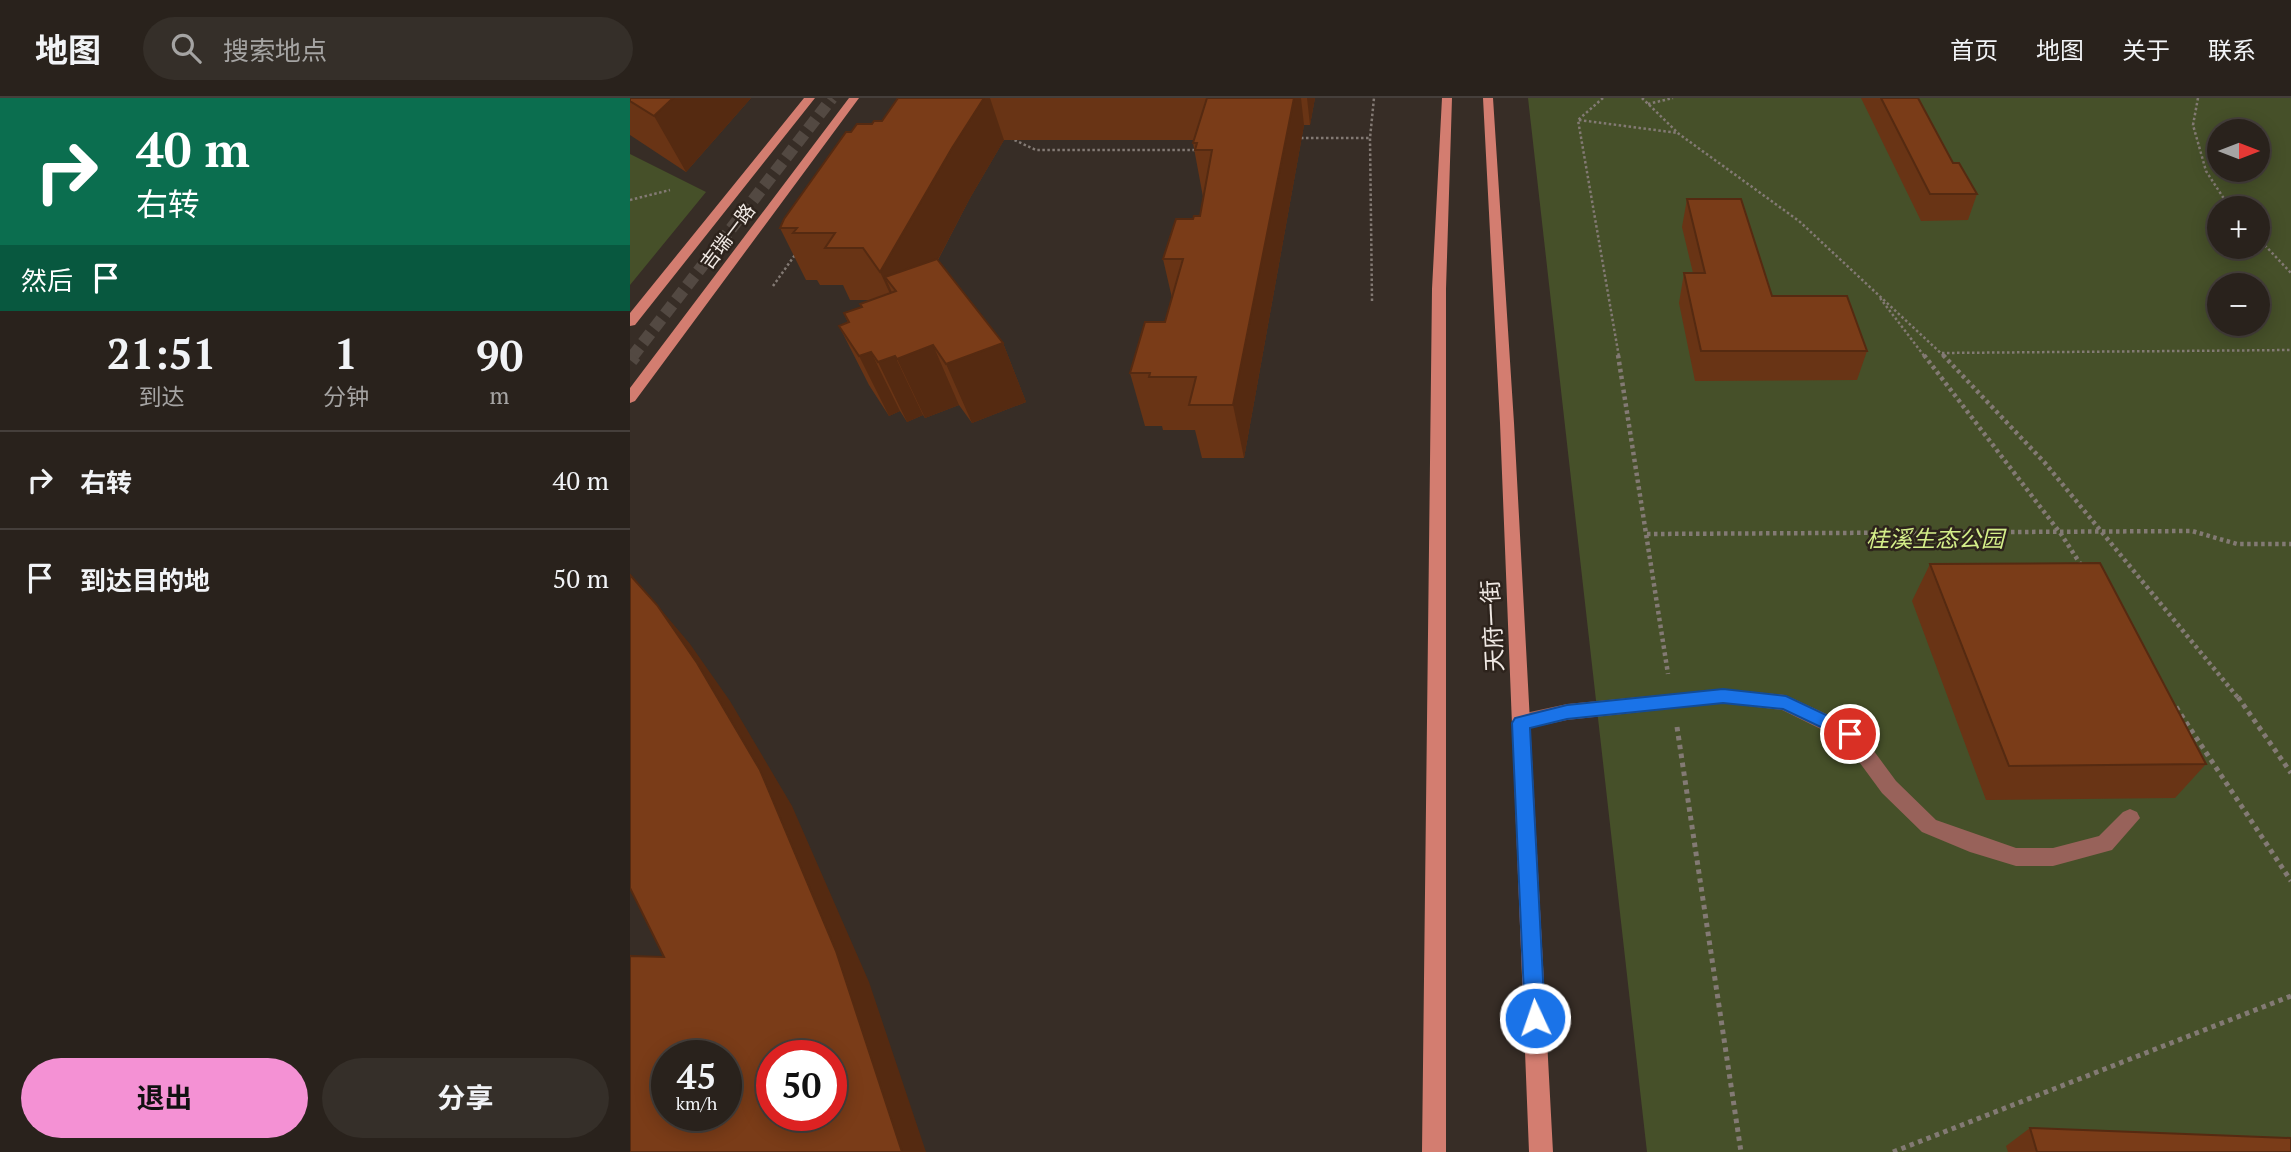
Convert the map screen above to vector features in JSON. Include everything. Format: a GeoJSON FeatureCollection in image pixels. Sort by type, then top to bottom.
{"type":"FeatureCollection","features":[{"type":"Feature","properties":{"kind":"main road","name":"吉瑞一路"},"geometry":{"type":"LineString","coordinates":[[630,322],[810,98]]}},
{"type":"Feature","properties":{"kind":"main road","name":"吉瑞一路"},"geometry":{"type":"LineString","coordinates":[[630,398],[854,98]]}},
{"type":"Feature","properties":{"kind":"main road"},"geometry":{"type":"LineString","coordinates":[[1434,1152],[1438,303],[1447,98]]}},
{"type":"Feature","properties":{"kind":"main road","name":"天府一街"},"geometry":{"type":"LineString","coordinates":[[1488,98],[1541,1152]]}},
{"type":"Feature","properties":{"kind":"lane"},"geometry":{"type":"LineString","coordinates":[[1521,723],[1567,712],[1723,696],[1786,703],[1850,734],[1889,787],[1929,826],[1969,843],[2016,857],[2053,857],[2105,844],[2130,818]]}},
{"type":"Feature","properties":{"kind":"path"},"geometry":{"type":"LineString","coordinates":[[1372,302],[1370,138],[1374,98]]}},
{"type":"Feature","properties":{"kind":"path"},"geometry":{"type":"LineString","coordinates":[[1578,120],[1603,98]]}},
{"type":"Feature","properties":{"kind":"path"},"geometry":{"type":"LineString","coordinates":[[1642,98],[1679,134],[1799,221],[1941,353],[2045,463],[2106,533],[2243,704],[2290,770]]}},
{"type":"Feature","properties":{"kind":"path"},"geometry":{"type":"LineString","coordinates":[[1648,104],[1673,98]]}},
{"type":"Feature","properties":{"kind":"path"},"geometry":{"type":"LineString","coordinates":[[2198,98],[2193,125],[2206,171],[2222,196]]}},
{"type":"Feature","properties":{"kind":"path"},"geometry":{"type":"LineString","coordinates":[[1578,120],[1679,134]]}},
{"type":"Feature","properties":{"kind":"path"},"geometry":{"type":"LineString","coordinates":[[1578,120],[1647,534],[1741,1152]]}},
{"type":"Feature","properties":{"kind":"path"},"geometry":{"type":"LineString","coordinates":[[1009,138],[1036,150],[1208,150]]}},
{"type":"Feature","properties":{"kind":"path"},"geometry":{"type":"LineString","coordinates":[[1293,138],[1370,138]]}},
{"type":"Feature","properties":{"kind":"path"},"geometry":{"type":"LineString","coordinates":[[630,200],[670,190]]}},
{"type":"Feature","properties":{"kind":"path"},"geometry":{"type":"LineString","coordinates":[[773,286],[803,243]]}},
{"type":"Feature","properties":{"kind":"path"},"geometry":{"type":"LineString","coordinates":[[2270,251],[2291,273]]}},
{"type":"Feature","properties":{"kind":"path"},"geometry":{"type":"LineString","coordinates":[[1871,287],[2060,534],[2083,568]]}},
{"type":"Feature","properties":{"kind":"path"},"geometry":{"type":"LineString","coordinates":[[1941,353],[2291,350]]}},
{"type":"Feature","properties":{"kind":"path"},"geometry":{"type":"LineString","coordinates":[[1647,534],[2060,534],[2192,531],[2237,544],[2291,544]]}},
{"type":"Feature","properties":{"kind":"path"},"geometry":{"type":"LineString","coordinates":[[2172,701],[2291,881]]}},
{"type":"Feature","properties":{"kind":"path"},"geometry":{"type":"LineString","coordinates":[[1893,1152],[2291,996]]}},
{"type":"Feature","properties":{"kind":"green space","name":"桂溪生态公园"},"geometry":{"type":"Polygon","coordinates":[[[1528,98],[2291,98],[2291,1152],[1647,1152],[1528,98]]]}},
{"type":"Feature","properties":{"kind":"green space"},"geometry":{"type":"Polygon","coordinates":[[[630,154],[706,192],[630,285],[630,154]]]}},
{"type":"Feature","properties":{"kind":"building"},"geometry":{"type":"Polygon","coordinates":[[[630,98],[673,98],[654,116],[630,101],[630,98]]]}},
{"type":"Feature","properties":{"kind":"building"},"geometry":{"type":"Polygon","coordinates":[[[898,98],[984,98],[880,272],[863,248],[825,248],[835,233],[793,233],[797,228],[780,228],[846,132],[851,132],[857,124],[882,121],[898,98]]]}},
{"type":"Feature","properties":{"kind":"building"},"geometry":{"type":"Polygon","coordinates":[[[1207,98],[1294,98],[1233,405],[1189,405],[1196,377],[1149,377],[1150,373],[1130,373],[1145,322],[1165,322],[1183,259],[1163,259],[1176,219],[1193,219],[1194,216],[1200,216],[1212,150],[1195,150],[1197,143],[1193,143],[1207,98]]]}},
{"type":"Feature","properties":{"kind":"building"},"geometry":{"type":"Polygon","coordinates":[[[1881,98],[1918,98],[1953,163],[1959,163],[1977,194],[1930,194],[1881,98]]]}},
{"type":"Feature","properties":{"kind":"building"},"geometry":{"type":"Polygon","coordinates":[[[1687,199],[1741,199],[1772,296],[1847,296],[1867,351],[1701,351],[1684,273],[1705,273],[1687,199]]]}},
{"type":"Feature","properties":{"kind":"building"},"geometry":{"type":"Polygon","coordinates":[[[937,259],[1003,343],[946,364],[933,345],[897,359],[895,356],[878,362],[871,352],[859,356],[839,326],[849,322],[844,313],[896,291],[885,277],[937,259]]]}},
{"type":"Feature","properties":{"kind":"building"},"geometry":{"type":"Polygon","coordinates":[[[2100,563],[2206,764],[2009,766],[1930,564],[2100,563]]]}},
{"type":"Feature","properties":{"kind":"building"},"geometry":{"type":"Polygon","coordinates":[[[630,575],[657,605],[697,663],[760,770],[836,951],[902,1152],[630,1152],[630,956],[664,957],[630,888],[630,575]]]}},
{"type":"Feature","properties":{"kind":"building"},"geometry":{"type":"Polygon","coordinates":[[[2030,1128],[2291,1138],[2291,1152],[2037,1152],[2030,1128]]]}},
{"type":"Feature","properties":{"kind":"tunnel"},"geometry":{"type":"LineString","coordinates":[[632,357],[832,98]]}},
{"type":"Feature","properties":{"kind":"tunnel"},"geometry":{"type":"LineString","coordinates":[[630,360],[634,355]]}},
{"type":"Feature","properties":{"kind":"route"},"geometry":{"type":"LineString","coordinates":[[1535,1018],[1521,723],[1567,712],[1723,696],[1786,703],[1850,734]]}}]}
